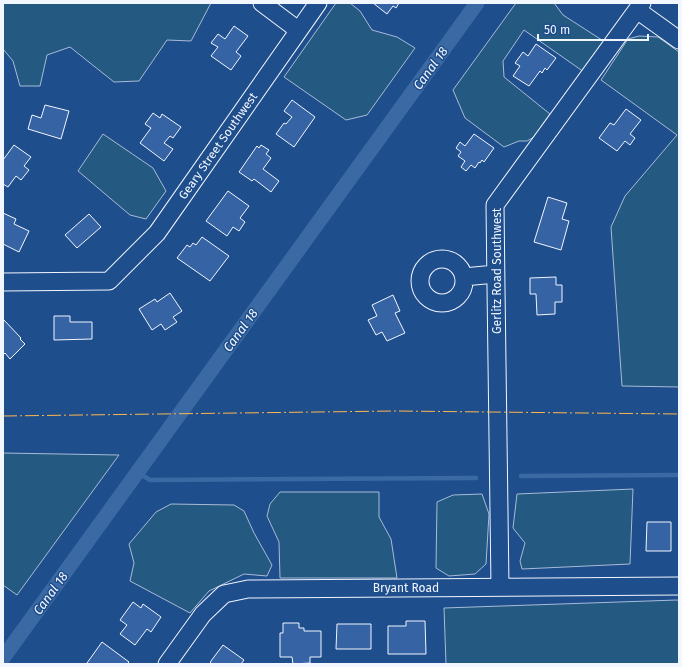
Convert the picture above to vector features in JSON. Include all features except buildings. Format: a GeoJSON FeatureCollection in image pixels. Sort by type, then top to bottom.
{"type":"FeatureCollection","features":[{"type":"Feature","properties":{"kind":"street"},"geometry":{"type":"LineString","coordinates":[[262,3],[298,30]]}},
{"type":"Feature","properties":{"kind":"street","name":"Geary Street Southwest"},"geometry":{"type":"LineString","coordinates":[[3,282],[109,281],[158,233],[318,3]]}},
{"type":"Feature","properties":{"kind":"street"},"geometry":{"type":"LineString","coordinates":[[640,7],[679,40]]}},
{"type":"Feature","properties":{"kind":"street","name":"Gerlitz Road Southwest"},"geometry":{"type":"LineString","coordinates":[[500,587],[495,205],[640,7]]}},
{"type":"Feature","properties":{"kind":"street"},"geometry":{"type":"LineString","coordinates":[[464,278],[496,274]]}},
{"type":"Feature","properties":{"kind":"street","name":"Bryant Road"},"geometry":{"type":"LineString","coordinates":[[167,664],[203,614],[224,594],[248,589],[679,586]]}},
{"type":"Feature","properties":{"kind":"shaded area"},"geometry":{"type":"Polygon","coordinates":[[[3,3],[211,3],[191,41],[167,40],[139,81],[114,82],[70,47],[47,55],[40,86],[20,86],[13,61],[3,49],[3,3]]]}},
{"type":"Feature","properties":{"kind":"shaded area"},"geometry":{"type":"Polygon","coordinates":[[[336,3],[350,3],[360,11],[372,30],[397,37],[415,48],[367,115],[346,120],[284,77],[336,3]]]}},
{"type":"Feature","properties":{"kind":"shaded area"},"geometry":{"type":"Polygon","coordinates":[[[516,3],[554,3],[563,15],[605,42],[584,72],[524,30],[503,61],[504,77],[550,114],[534,137],[527,141],[519,141],[504,147],[465,118],[453,90],[516,3]]]}},
{"type":"Feature","properties":{"kind":"shaded area"},"geometry":{"type":"Polygon","coordinates":[[[639,36],[658,37],[679,52],[679,387],[622,386],[611,227],[625,196],[677,135],[601,80],[628,39],[639,36]]]}},
{"type":"Feature","properties":{"kind":"shaded area"},"geometry":{"type":"Polygon","coordinates":[[[103,134],[153,168],[166,191],[146,219],[130,215],[78,171],[103,134]]]}},
{"type":"Feature","properties":{"kind":"shaded area"},"geometry":{"type":"Polygon","coordinates":[[[3,453],[119,455],[17,595],[3,585],[3,453]]]}},
{"type":"Feature","properties":{"kind":"shaded area"},"geometry":{"type":"Polygon","coordinates":[[[633,489],[630,564],[522,569],[520,561],[525,543],[513,528],[517,494],[633,489]]]}},
{"type":"Feature","properties":{"kind":"shaded area"},"geometry":{"type":"Polygon","coordinates":[[[280,492],[379,492],[379,517],[391,539],[397,578],[280,578],[279,542],[267,516],[270,504],[280,492]]]}},
{"type":"Feature","properties":{"kind":"shaded area"},"geometry":{"type":"Polygon","coordinates":[[[482,494],[489,514],[486,564],[475,574],[449,576],[436,568],[437,502],[453,495],[482,494]]]}},
{"type":"Feature","properties":{"kind":"shaded area"},"geometry":{"type":"Polygon","coordinates":[[[171,504],[234,505],[244,511],[254,533],[272,565],[267,576],[244,574],[209,591],[190,613],[130,581],[134,563],[129,544],[156,512],[171,504]]]}},
{"type":"Feature","properties":{"kind":"shaded area"},"geometry":{"type":"Polygon","coordinates":[[[679,601],[679,664],[446,664],[444,608],[679,601]]]}},
{"type":"Feature","properties":{"kind":"waterway","name":"Canal 18"},"geometry":{"type":"LineString","coordinates":[[3,658],[477,3]]}},
{"type":"Feature","properties":{"kind":"waterway"},"geometry":{"type":"LineString","coordinates":[[137,472],[150,480],[476,478]]}},
{"type":"Feature","properties":{"kind":"waterway"},"geometry":{"type":"LineString","coordinates":[[521,476],[679,475]]}},
{"type":"Feature","properties":{"kind":"power"},"geometry":{"type":"LineString","coordinates":[[3,416],[395,411],[679,414]]}}]}
